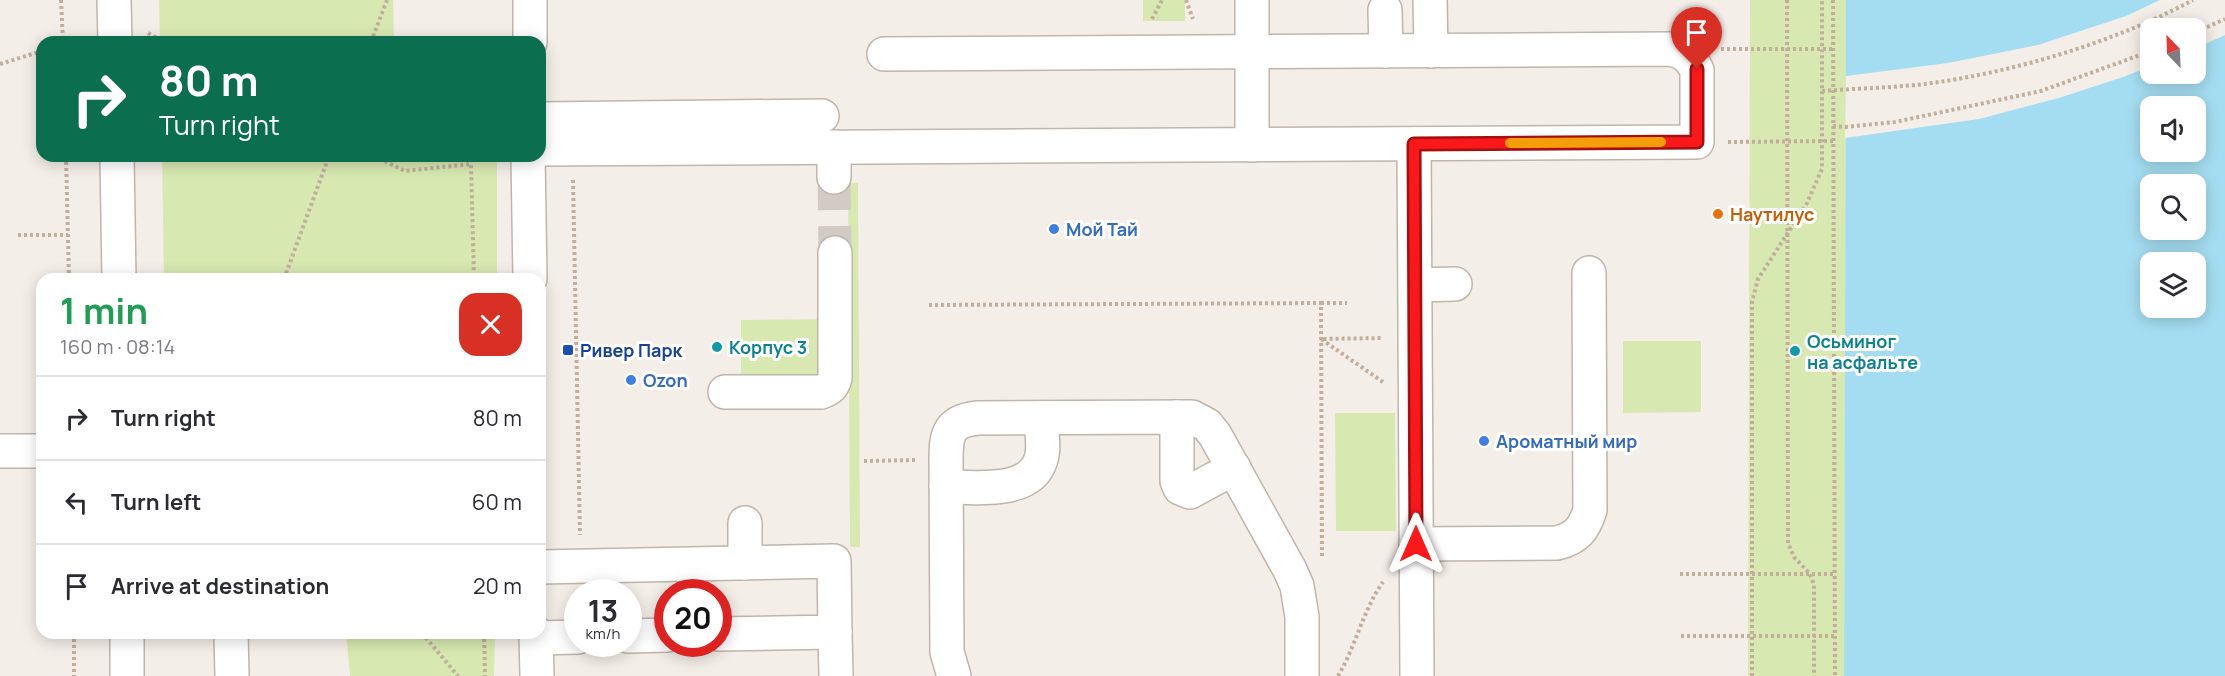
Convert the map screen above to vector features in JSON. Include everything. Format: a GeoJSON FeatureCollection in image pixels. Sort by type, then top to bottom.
{"type":"FeatureCollection","features":[{"type":"Feature","properties":{"kind":"street"},"geometry":{"type":"LineString","coordinates":[[114,0],[115,36]]}},
{"type":"Feature","properties":{"kind":"street"},"geometry":{"type":"LineString","coordinates":[[530,0],[530,36]]}},
{"type":"Feature","properties":{"kind":"street"},"geometry":{"type":"LineString","coordinates":[[1252,0],[1252,144]]}},
{"type":"Feature","properties":{"kind":"street"},"geometry":{"type":"LineString","coordinates":[[1430,0],[1431,51]]}},
{"type":"Feature","properties":{"kind":"street"},"geometry":{"type":"LineString","coordinates":[[1385,10],[1386,51]]}},
{"type":"Feature","properties":{"kind":"street"},"geometry":{"type":"LineString","coordinates":[[546,150],[573,149],[834,162],[1252,144],[1697,142],[1697,69],[1691,59],[1682,52],[1670,49],[884,54]]}},
{"type":"Feature","properties":{"kind":"street"},"geometry":{"type":"LineString","coordinates":[[546,119],[822,116]]}},
{"type":"Feature","properties":{"kind":"street"},"geometry":{"type":"LineString","coordinates":[[1414,144],[1417,676]]}},
{"type":"Feature","properties":{"kind":"street"},"geometry":{"type":"LineString","coordinates":[[117,162],[119,273]]}},
{"type":"Feature","properties":{"kind":"street"},"geometry":{"type":"LineString","coordinates":[[528,162],[530,273]]}},
{"type":"Feature","properties":{"kind":"street"},"geometry":{"type":"LineString","coordinates":[[725,392],[821,392],[829,390],[833,385],[835,378],[835,253]]}},
{"type":"Feature","properties":{"kind":"street"},"geometry":{"type":"LineString","coordinates":[[1416,546],[1557,543],[1570,539],[1586,524],[1590,510],[1589,273]]}},
{"type":"Feature","properties":{"kind":"street"},"geometry":{"type":"LineString","coordinates":[[1415,275],[1454,275]]}},
{"type":"Feature","properties":{"kind":"street"},"geometry":{"type":"LineString","coordinates":[[1177,417],[1177,481],[1180,488],[1190,492],[1234,468]]}},
{"type":"Feature","properties":{"kind":"street"},"geometry":{"type":"LineString","coordinates":[[954,676],[947,652],[946,440],[955,425],[963,420],[978,418],[1192,417],[1208,425],[1234,468],[1297,586],[1302,617],[1302,676]]}},
{"type":"Feature","properties":{"kind":"street"},"geometry":{"type":"LineString","coordinates":[[946,487],[1006,486],[1021,483],[1033,474],[1042,459],[1041,418]]}},
{"type":"Feature","properties":{"kind":"street"},"geometry":{"type":"LineString","coordinates":[[0,451],[36,451]]}},
{"type":"Feature","properties":{"kind":"street"},"geometry":{"type":"LineString","coordinates":[[754,523],[754,562]]}},
{"type":"Feature","properties":{"kind":"street"},"geometry":{"type":"LineString","coordinates":[[546,567],[834,561],[836,676]]}},
{"type":"Feature","properties":{"kind":"street"},"geometry":{"type":"LineString","coordinates":[[732,634],[835,632]]}},
{"type":"Feature","properties":{"kind":"street"},"geometry":{"type":"LineString","coordinates":[[546,635],[564,636]]}},
{"type":"Feature","properties":{"kind":"street"},"geometry":{"type":"LineString","coordinates":[[127,639],[127,676]]}},
{"type":"Feature","properties":{"kind":"street"},"geometry":{"type":"LineString","coordinates":[[231,639],[232,676]]}},
{"type":"Feature","properties":{"kind":"street"},"geometry":{"type":"LineString","coordinates":[[536,639],[537,676]]}},
{"type":"Feature","properties":{"kind":"path"},"geometry":{"type":"LineString","coordinates":[[61,0],[63,36]]}},
{"type":"Feature","properties":{"kind":"path"},"geometry":{"type":"LineString","coordinates":[[373,36],[387,0]]}},
{"type":"Feature","properties":{"kind":"path"},"geometry":{"type":"LineString","coordinates":[[1786,0],[1788,543],[1794,557],[1810,574],[1814,585],[1814,676]]}},
{"type":"Feature","properties":{"kind":"path"},"geometry":{"type":"LineString","coordinates":[[1752,676],[1752,302],[1758,279],[1807,204],[1822,169],[1822,0]]}},
{"type":"Feature","properties":{"kind":"path"},"geometry":{"type":"LineString","coordinates":[[1833,0],[1835,676]]}},
{"type":"Feature","properties":{"kind":"path"},"geometry":{"type":"LineString","coordinates":[[1822,91],[1932,83],[2026,65],[2123,32],[2193,0]]}},
{"type":"Feature","properties":{"kind":"path"},"geometry":{"type":"LineString","coordinates":[[2206,28],[2225,19]]}},
{"type":"Feature","properties":{"kind":"path"},"geometry":{"type":"LineString","coordinates":[[148,33],[154,36]]}},
{"type":"Feature","properties":{"kind":"path"},"geometry":{"type":"LineString","coordinates":[[1670,49],[1833,49]]}},
{"type":"Feature","properties":{"kind":"path"},"geometry":{"type":"LineString","coordinates":[[0,64],[36,53]]}},
{"type":"Feature","properties":{"kind":"path"},"geometry":{"type":"LineString","coordinates":[[1833,126],[1895,122],[2041,91],[2140,55]]}},
{"type":"Feature","properties":{"kind":"path"},"geometry":{"type":"LineString","coordinates":[[1697,142],[1833,141]]}},
{"type":"Feature","properties":{"kind":"path"},"geometry":{"type":"LineString","coordinates":[[573,149],[581,566]]}},
{"type":"Feature","properties":{"kind":"path"},"geometry":{"type":"LineString","coordinates":[[66,162],[69,273]]}},
{"type":"Feature","properties":{"kind":"path"},"geometry":{"type":"LineString","coordinates":[[286,273],[327,162]]}},
{"type":"Feature","properties":{"kind":"path"},"geometry":{"type":"LineString","coordinates":[[386,162],[405,171],[471,164],[474,273]]}},
{"type":"Feature","properties":{"kind":"path"},"geometry":{"type":"LineString","coordinates":[[18,235],[68,235]]}},
{"type":"Feature","properties":{"kind":"path"},"geometry":{"type":"LineString","coordinates":[[1321,303],[1347,303]]}},
{"type":"Feature","properties":{"kind":"path"},"geometry":{"type":"LineString","coordinates":[[1415,338],[1321,339],[1416,404]]}},
{"type":"Feature","properties":{"kind":"path"},"geometry":{"type":"LineString","coordinates":[[864,461],[901,460]]}},
{"type":"Feature","properties":{"kind":"path"},"geometry":{"type":"LineString","coordinates":[[1338,676],[1378,589],[1416,546]]}},
{"type":"Feature","properties":{"kind":"path"},"geometry":{"type":"LineString","coordinates":[[1680,574],[1835,574]]}},
{"type":"Feature","properties":{"kind":"path"},"geometry":{"type":"LineString","coordinates":[[1681,636],[1835,636]]}},
{"type":"Feature","properties":{"kind":"path"},"geometry":{"type":"LineString","coordinates":[[74,639],[74,676]]}},
{"type":"Feature","properties":{"kind":"path"},"geometry":{"type":"LineString","coordinates":[[427,639],[458,676]]}},
{"type":"Feature","properties":{"kind":"path"},"geometry":{"type":"LineString","coordinates":[[484,639],[485,676]]}},
{"type":"Feature","properties":{"kind":"green space"},"geometry":{"type":"Polygon","coordinates":[[[159,0],[393,0],[394,36],[160,36],[159,0]]]}},
{"type":"Feature","properties":{"kind":"green space"},"geometry":{"type":"Polygon","coordinates":[[[1143,0],[1185,0],[1185,21],[1143,21],[1143,0]]]}},
{"type":"Feature","properties":{"kind":"green space"},"geometry":{"type":"Polygon","coordinates":[[[1750,0],[1846,0],[1844,676],[1748,676],[1750,0]]]}},
{"type":"Feature","properties":{"kind":"green space"},"geometry":{"type":"Polygon","coordinates":[[[162,162],[497,162],[497,273],[164,273],[162,162]]]}},
{"type":"Feature","properties":{"kind":"green space"},"geometry":{"type":"Polygon","coordinates":[[[848,183],[858,183],[860,547],[850,547],[848,183]]]}},
{"type":"Feature","properties":{"kind":"green space"},"geometry":{"type":"Polygon","coordinates":[[[824,319],[825,384],[741,384],[741,320],[824,319]]]}},
{"type":"Feature","properties":{"kind":"green space"},"geometry":{"type":"Polygon","coordinates":[[[1623,341],[1701,341],[1701,412],[1623,413],[1623,341]]]}},
{"type":"Feature","properties":{"kind":"green space"},"geometry":{"type":"Polygon","coordinates":[[[1335,413],[1395,413],[1396,531],[1336,531],[1335,413]]]}},
{"type":"Feature","properties":{"kind":"green space"},"geometry":{"type":"Polygon","coordinates":[[[347,639],[495,639],[494,676],[350,676],[347,639]]]}},
{"type":"Feature","properties":{"kind":"water"},"geometry":{"type":"Polygon","coordinates":[[[1846,0],[2225,0],[2225,676],[1844,676],[1846,0]]]}},
{"type":"Feature","properties":{"kind":"pier"},"geometry":{"type":"Polygon","coordinates":[[[2160,0],[2225,0],[2225,35],[2206,44],[2206,18],[2140,18],[2140,70],[2059,98],[1979,119],[1845,138],[1846,76],[1948,63],[2038,45],[2126,16],[2160,0]]]}},
{"type":"Feature","properties":{"kind":"tunnel"},"geometry":{"type":"LineString","coordinates":[[834,177],[835,253]]}},
{"type":"Feature","properties":{"kind":"slow traffic"},"geometry":{"type":"LineString","coordinates":[[1510,143],[1661,142]]}},
{"type":"Feature","properties":{"kind":"place","name":"Наутилус"},"geometry":{"type":"Point","coordinates":[1718,214]}},
{"type":"Feature","properties":{"kind":"place","name":"Мой Тай"},"geometry":{"type":"Point","coordinates":[1054,229]}},
{"type":"Feature","properties":{"kind":"place","name":"Корпус 3"},"geometry":{"type":"Point","coordinates":[717,347]}},
{"type":"Feature","properties":{"kind":"place","name":"Ривер Парк"},"geometry":{"type":"Point","coordinates":[568,350]}},
{"type":"Feature","properties":{"kind":"place","name":"Осьминог на асфальте"},"geometry":{"type":"Point","coordinates":[1795,351]}},
{"type":"Feature","properties":{"kind":"place","name":"Ozon"},"geometry":{"type":"Point","coordinates":[631,380]}},
{"type":"Feature","properties":{"kind":"place","name":"Ароматный мир"},"geometry":{"type":"Point","coordinates":[1484,441]}},
{"type":"Feature","properties":{"kind":"route"},"geometry":{"type":"LineString","coordinates":[[1416,544],[1414,144],[1697,142],[1697,69]]}}]}
